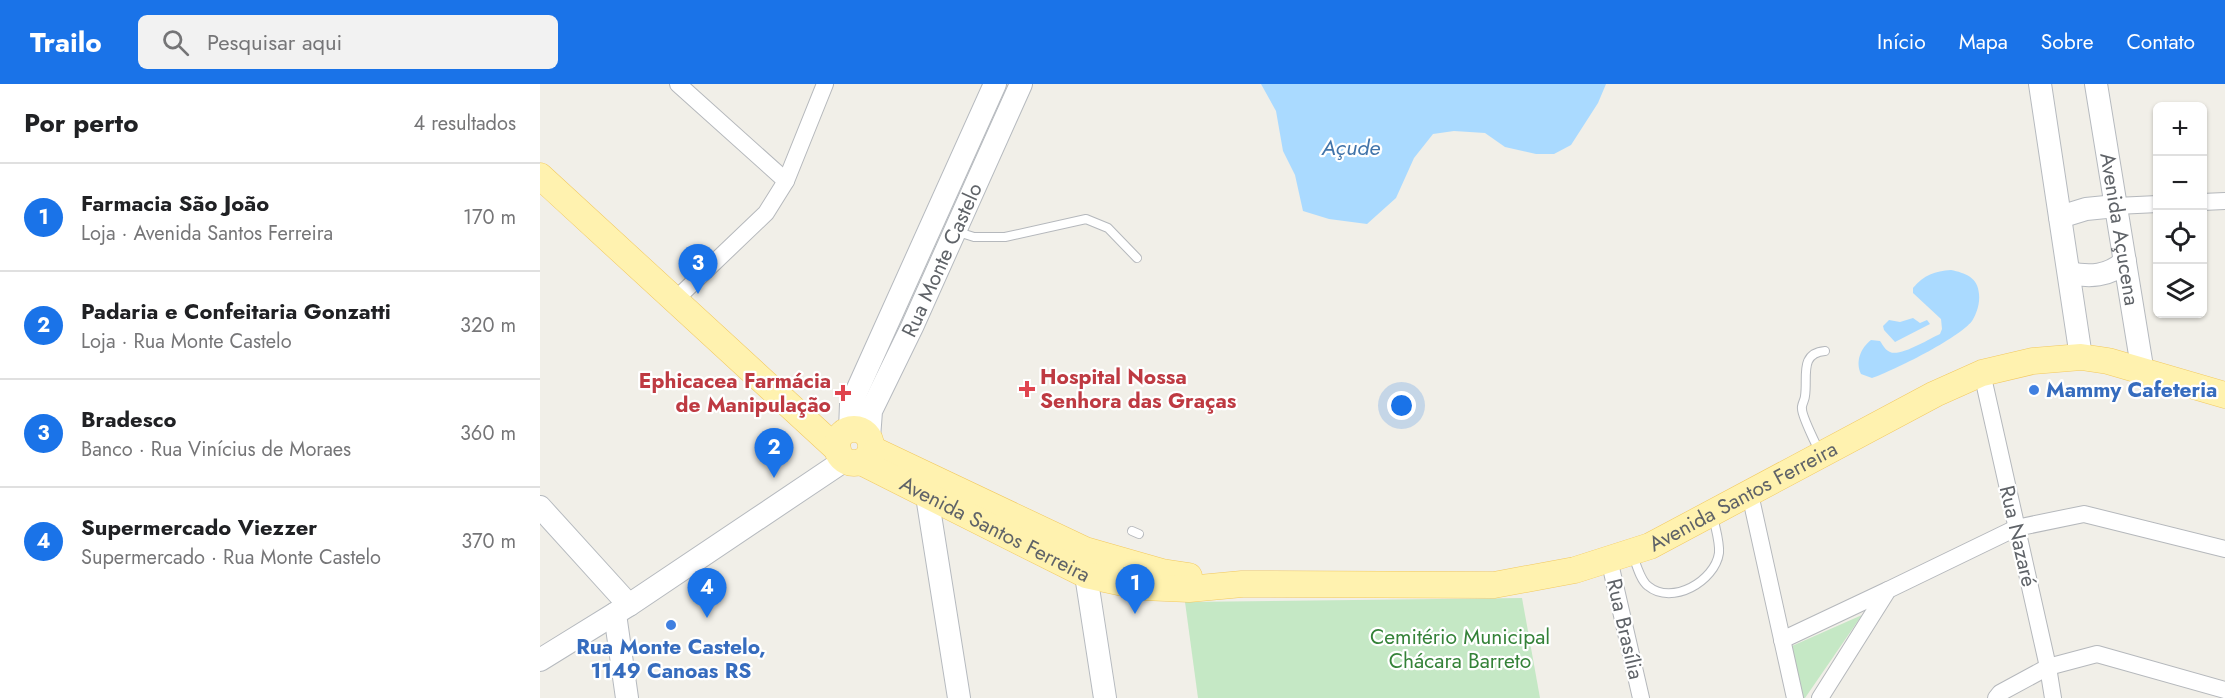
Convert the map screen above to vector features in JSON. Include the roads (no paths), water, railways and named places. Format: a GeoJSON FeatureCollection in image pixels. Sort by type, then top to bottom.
{"type":"FeatureCollection","features":[{"type":"Feature","properties":{"kind":"main road","name":"Avenida Santos Ferreira"},"geometry":{"type":"LineString","coordinates":[[540,176],[781,397],[927,496],[1086,575],[1142,588],[1189,589],[1242,584],[1494,585],[1575,570],[1650,546],[1935,394],[1982,373],[2033,361],[2081,357],[2108,361],[2225,395]]}},
{"type":"Feature","properties":{"kind":"main road","name":"Avenida Santos Ferreira"},"geometry":{"type":"LineString","coordinates":[[854,446],[1085,550],[1162,572],[1242,584]]}},
{"type":"Feature","properties":{"kind":"street"},"geometry":{"type":"LineString","coordinates":[[678,84],[786,181]]}},
{"type":"Feature","properties":{"kind":"street"},"geometry":{"type":"LineString","coordinates":[[675,300],[765,213],[786,181],[825,84]]}},
{"type":"Feature","properties":{"kind":"street","name":"Rua Monte Castelo"},"geometry":{"type":"LineString","coordinates":[[854,446],[851,404],[995,84]]}},
{"type":"Feature","properties":{"kind":"street"},"geometry":{"type":"LineString","coordinates":[[2040,84],[2081,357]]}},
{"type":"Feature","properties":{"kind":"street","name":"Avenida Açucena"},"geometry":{"type":"LineString","coordinates":[[2096,84],[2144,373]]}},
{"type":"Feature","properties":{"kind":"street","name":"Rua Monte Castelo"},"geometry":{"type":"LineString","coordinates":[[854,446],[912,327],[955,231],[1013,86]]}},
{"type":"Feature","properties":{"kind":"street"},"geometry":{"type":"LineString","coordinates":[[2207,202],[2225,201]]}},
{"type":"Feature","properties":{"kind":"street"},"geometry":{"type":"LineString","coordinates":[[2060,217],[2086,209],[2153,204]]}},
{"type":"Feature","properties":{"kind":"street"},"geometry":{"type":"LineString","coordinates":[[2069,273],[2100,275],[2110,272],[2125,261]]}},
{"type":"Feature","properties":{"kind":"street","name":"Rua Nazaré"},"geometry":{"type":"LineString","coordinates":[[1982,373],[2053,698]]}},
{"type":"Feature","properties":{"kind":"street"},"geometry":{"type":"LineString","coordinates":[[540,660],[622,610],[854,446]]}},
{"type":"Feature","properties":{"kind":"street"},"geometry":{"type":"LineString","coordinates":[[1750,494],[1795,698]]}},
{"type":"Feature","properties":{"kind":"street"},"geometry":{"type":"LineString","coordinates":[[927,496],[959,698]]}},
{"type":"Feature","properties":{"kind":"street"},"geometry":{"type":"LineString","coordinates":[[540,507],[622,610],[627,698]]}},
{"type":"Feature","properties":{"kind":"street"},"geometry":{"type":"LineString","coordinates":[[1782,640],[2016,528],[2084,514],[2225,549]]}},
{"type":"Feature","properties":{"kind":"street"},"geometry":{"type":"LineString","coordinates":[[1085,550],[1086,575],[1106,698]]}},
{"type":"Feature","properties":{"kind":"street","name":"Rua Brasília"},"geometry":{"type":"LineString","coordinates":[[1620,556],[1641,698]]}},
{"type":"Feature","properties":{"kind":"street"},"geometry":{"type":"LineString","coordinates":[[1820,698],[1888,590]]}},
{"type":"Feature","properties":{"kind":"street"},"geometry":{"type":"LineString","coordinates":[[1996,698],[2000,693],[2048,667],[2097,654],[2225,690]]}},
{"type":"Feature","properties":{"kind":"lane"},"geometry":{"type":"LineString","coordinates":[[955,231],[974,237],[1005,237],[1086,219],[1108,228],[1137,258]]}},
{"type":"Feature","properties":{"kind":"lane"},"geometry":{"type":"LineString","coordinates":[[1821,456],[1802,410],[1806,368],[1810,358],[1816,352],[1825,351]]}},
{"type":"Feature","properties":{"kind":"lane"},"geometry":{"type":"LineString","coordinates":[[1620,556],[1645,585],[1656,592],[1676,594],[1705,578],[1716,565],[1719,550],[1712,514]]}},
{"type":"Feature","properties":{"kind":"water","name":"Açude"},"geometry":{"type":"Polygon","coordinates":[[[1261,84],[1606,84],[1598,103],[1571,145],[1554,154],[1536,154],[1505,147],[1485,133],[1454,131],[1433,134],[1414,158],[1396,198],[1367,224],[1329,219],[1303,211],[1295,175],[1283,151],[1276,111],[1261,84]]]}},
{"type":"Feature","properties":{"kind":"water"},"geometry":{"type":"Polygon","coordinates":[[[1951,270],[1966,274],[1978,288],[1979,301],[1972,321],[1940,345],[1895,369],[1872,378],[1861,374],[1860,355],[1871,340],[1880,341],[1887,350],[1895,353],[1907,350],[1940,334],[1941,319],[1913,293],[1913,288],[1930,274],[1951,270]]]}},
{"type":"Feature","properties":{"kind":"water"},"geometry":{"type":"Polygon","coordinates":[[[1913,318],[1920,323],[1927,320],[1930,324],[1895,342],[1884,330],[1883,326],[1889,320],[1900,322],[1913,318]]]}},
{"type":"Feature","properties":{"kind":"place","name":"Bradesco"},"geometry":{"type":"Point","coordinates":[698,294]}},
{"type":"Feature","properties":{"kind":"place","name":"Hospital Nossa Senhora das Graças"},"geometry":{"type":"Point","coordinates":[1027,389]}},
{"type":"Feature","properties":{"kind":"place","name":"Mammy Cafeteria"},"geometry":{"type":"Point","coordinates":[2034,390]}},
{"type":"Feature","properties":{"kind":"place","name":"Ephicacea Farmácia de Manipulação"},"geometry":{"type":"Point","coordinates":[843,393]}},
{"type":"Feature","properties":{"kind":"place","name":"Padaria e Confeitaria Gonzatti"},"geometry":{"type":"Point","coordinates":[774,478]}},
{"type":"Feature","properties":{"kind":"place","name":"Farmacia São João"},"geometry":{"type":"Point","coordinates":[1135,614]}},
{"type":"Feature","properties":{"kind":"place","name":"Supermercado Viezzer"},"geometry":{"type":"Point","coordinates":[707,618]}},
{"type":"Feature","properties":{"kind":"place","name":"Rua Monte Castelo, 1149 Canoas RS"},"geometry":{"type":"Point","coordinates":[671,625]}},
{"type":"Feature","properties":{"kind":"park label","name":"Cemitério Municipal Chácara Barreto"},"geometry":{"type":"Point","coordinates":[1460,649]}}]}
